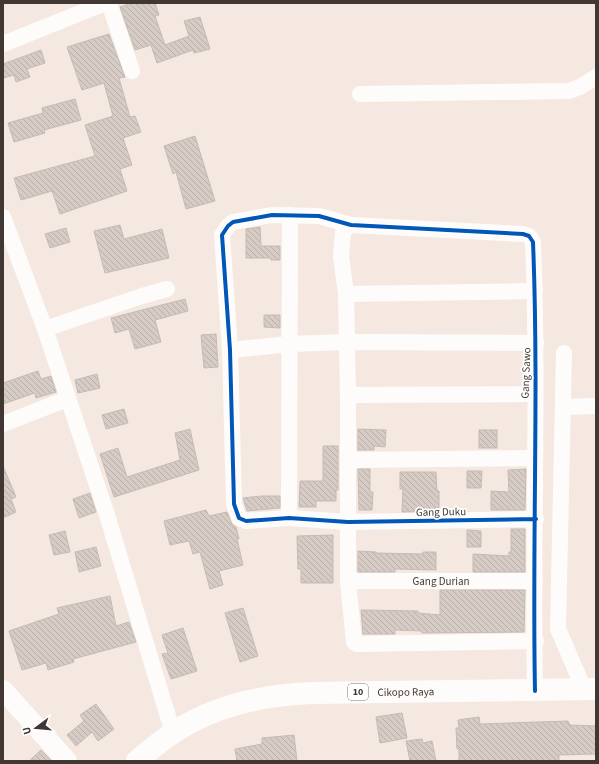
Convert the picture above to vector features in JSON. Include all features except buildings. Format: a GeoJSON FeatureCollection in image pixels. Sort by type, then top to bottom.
{"type":"FeatureCollection","features":[{"type":"Feature","properties":{"kind":"highway","name":"Cikopo Raya"},"geometry":{"type":"LineString","coordinates":[[137,761],[173,733],[196,720],[223,709],[260,698],[286,694],[590,689]]}},
{"type":"Feature","properties":{"kind":"main road"},"geometry":{"type":"LineString","coordinates":[[3,690],[67,761]]}},
{"type":"Feature","properties":{"kind":"street"},"geometry":{"type":"LineString","coordinates":[[3,44],[105,3]]}},
{"type":"Feature","properties":{"kind":"street"},"geometry":{"type":"LineString","coordinates":[[110,3],[132,71]]}},
{"type":"Feature","properties":{"kind":"street"},"geometry":{"type":"LineString","coordinates":[[360,94],[569,91],[580,87],[596,77]]}},
{"type":"Feature","properties":{"kind":"street","name":"Gang Sawo"},"geometry":{"type":"LineString","coordinates":[[230,350],[222,235],[228,226],[233,222],[272,215],[319,216],[351,224],[525,235],[533,242],[536,343],[534,394],[536,519],[535,690]]}},
{"type":"Feature","properties":{"kind":"street"},"geometry":{"type":"LineString","coordinates":[[289,518],[290,215]]}},
{"type":"Feature","properties":{"kind":"street"},"geometry":{"type":"LineString","coordinates":[[3,217],[45,329],[67,399],[107,515],[173,733]]}},
{"type":"Feature","properties":{"kind":"street"},"geometry":{"type":"LineString","coordinates":[[351,224],[344,229],[341,239],[341,256],[346,294],[349,460],[348,581],[353,638],[357,644],[536,641]]}},
{"type":"Feature","properties":{"kind":"street"},"geometry":{"type":"LineString","coordinates":[[45,329],[134,298],[167,289]]}},
{"type":"Feature","properties":{"kind":"street"},"geometry":{"type":"LineString","coordinates":[[346,294],[535,291]]}},
{"type":"Feature","properties":{"kind":"street"},"geometry":{"type":"LineString","coordinates":[[230,350],[290,344],[346,342],[536,343]]}},
{"type":"Feature","properties":{"kind":"street","name":"Gang Duku"},"geometry":{"type":"LineString","coordinates":[[230,350],[234,504],[239,518],[246,521],[289,518],[348,522],[536,519]]}},
{"type":"Feature","properties":{"kind":"street"},"geometry":{"type":"LineString","coordinates":[[564,353],[558,629],[590,689]]}},
{"type":"Feature","properties":{"kind":"street"},"geometry":{"type":"LineString","coordinates":[[348,395],[534,394]]}},
{"type":"Feature","properties":{"kind":"street"},"geometry":{"type":"LineString","coordinates":[[3,424],[67,399]]}},
{"type":"Feature","properties":{"kind":"street"},"geometry":{"type":"LineString","coordinates":[[563,407],[596,406]]}},
{"type":"Feature","properties":{"kind":"street"},"geometry":{"type":"LineString","coordinates":[[349,460],[535,458]]}},
{"type":"Feature","properties":{"kind":"street","name":"Gang Durian"},"geometry":{"type":"LineString","coordinates":[[348,581],[535,581]]}},
{"type":"Feature","properties":{"kind":"cycle path"},"geometry":{"type":"LineString","coordinates":[[535,691],[534,635],[535,522],[535,466],[535,298],[533,242],[529,236],[523,234],[351,225],[319,216],[272,215],[233,222],[228,226],[222,235],[230,350],[234,504],[239,518],[246,521],[289,518],[348,522],[536,519]]}}]}
